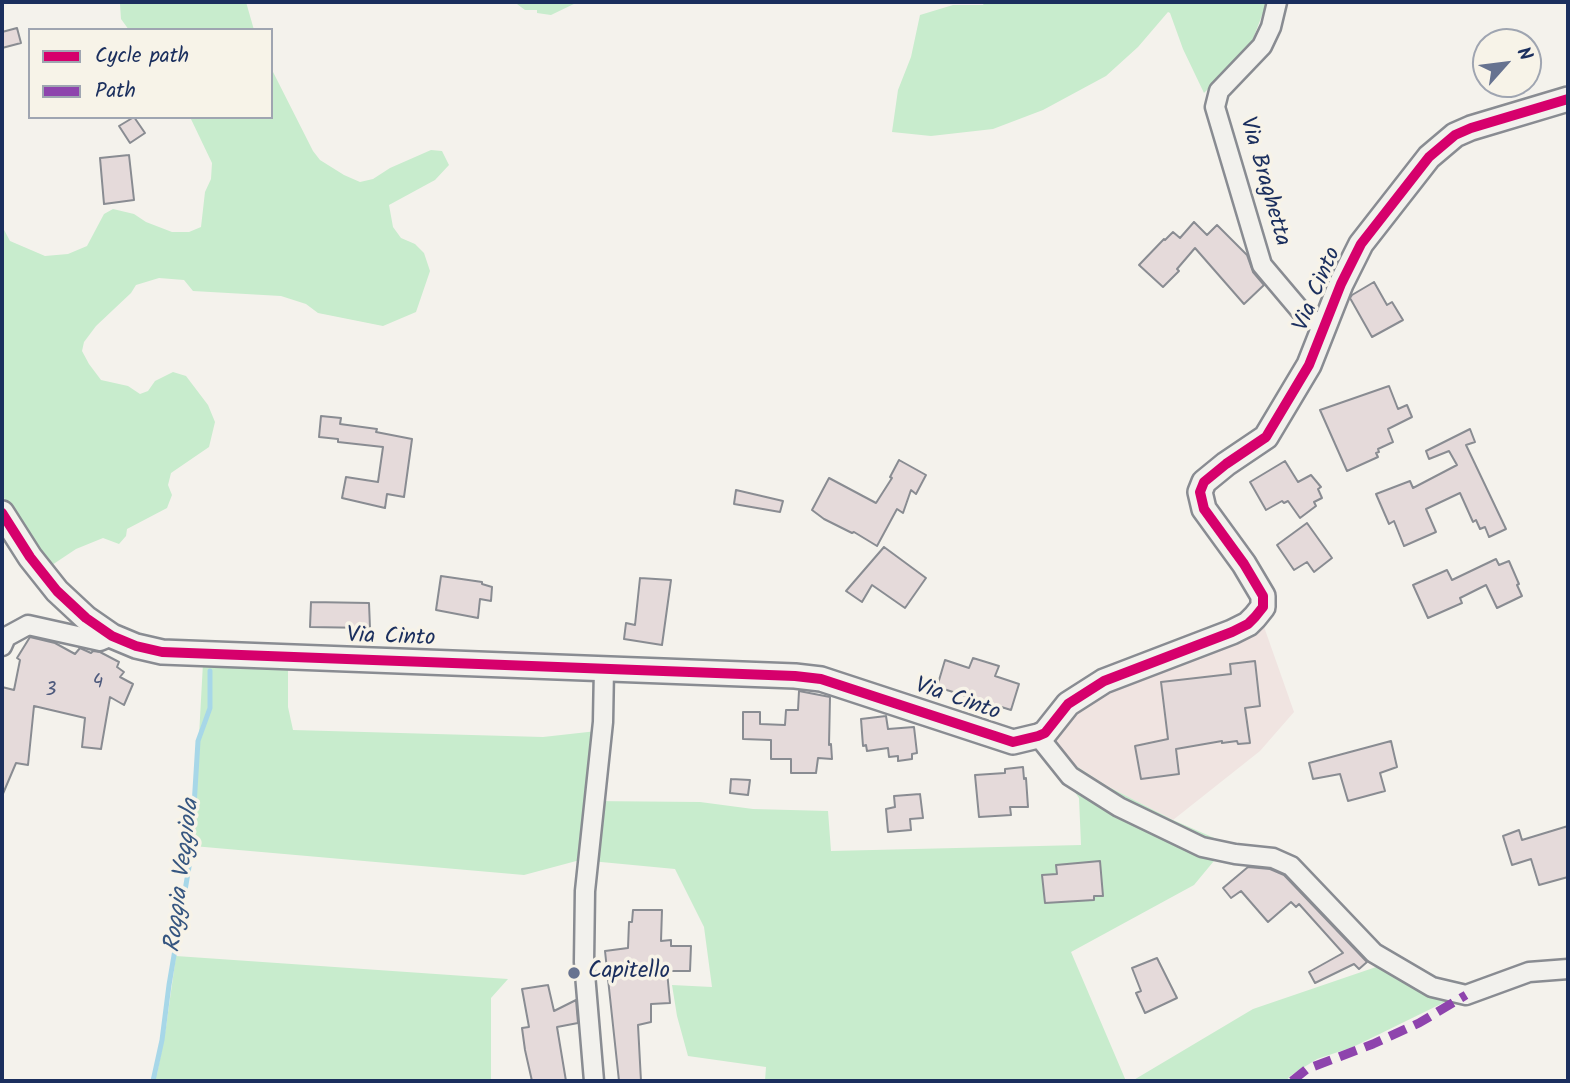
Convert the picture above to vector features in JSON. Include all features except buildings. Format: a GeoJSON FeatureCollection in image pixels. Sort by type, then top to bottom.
{"type":"FeatureCollection","features":[{"type":"Feature","properties":{"kind":"street","name":"Via Braghetta"},"geometry":{"type":"LineString","coordinates":[[1277,2],[1262,46],[1219,92],[1215,107],[1262,265],[1300,310],[1325,329]]}},
{"type":"Feature","properties":{"kind":"street","name":"Via Cinto"},"geometry":{"type":"LineString","coordinates":[[2,513],[9,539],[86,618],[112,636],[136,646],[162,652],[795,676],[821,680],[891,701],[1013,742],[1038,736],[1045,733],[1068,704],[1093,687],[1232,632],[1248,624],[1263,607],[1263,596],[1244,564],[1204,509],[1200,492],[1207,478],[1266,437],[1309,365],[1341,284],[1362,244],[1429,157],[1455,135],[1471,128],[1568,99]]}},
{"type":"Feature","properties":{"kind":"street"},"geometry":{"type":"LineString","coordinates":[[2,646],[6,637],[28,625],[100,641],[112,636]]}},
{"type":"Feature","properties":{"kind":"street"},"geometry":{"type":"LineString","coordinates":[[594,1081],[584,962],[585,891],[603,722],[604,668]]}},
{"type":"Feature","properties":{"kind":"street"},"geometry":{"type":"LineString","coordinates":[[1038,736],[1070,776],[1119,807],[1202,847],[1273,858],[1292,866],[1374,953],[1432,987],[1465,995],[1529,972],[1568,969]]}},
{"type":"Feature","properties":{"kind":"shaded area"},"geometry":{"type":"Polygon","coordinates":[[[1256,604],[1294,712],[1260,751],[1173,820],[1107,786],[1039,742],[1072,688],[1235,625],[1256,604]]]}},
{"type":"Feature","properties":{"kind":"green space"},"geometry":{"type":"Polygon","coordinates":[[[246,2],[253,28],[128,28],[121,19],[120,4],[246,2]]]}},
{"type":"Feature","properties":{"kind":"green space"},"geometry":{"type":"Polygon","coordinates":[[[504,2],[578,2],[551,15],[537,13],[537,10],[525,10],[517,4],[504,2]]]}},
{"type":"Feature","properties":{"kind":"green space"},"geometry":{"type":"Polygon","coordinates":[[[985,2],[1267,2],[1250,47],[1204,93],[1168,12],[1138,47],[1106,76],[1043,110],[993,129],[931,136],[892,132],[898,90],[911,57],[920,15],[953,5],[983,5],[985,2]]]}},
{"type":"Feature","properties":{"kind":"green space"},"geometry":{"type":"Polygon","coordinates":[[[273,72],[313,151],[320,160],[344,175],[360,182],[373,179],[390,168],[431,150],[442,151],[449,165],[435,180],[389,205],[393,227],[401,238],[415,244],[424,253],[430,271],[416,312],[383,326],[318,313],[306,304],[281,296],[193,291],[184,280],[159,278],[136,285],[96,326],[84,342],[82,351],[101,380],[128,386],[140,394],[148,391],[155,381],[173,372],[186,376],[208,405],[215,422],[209,447],[171,473],[168,485],[172,495],[167,508],[127,529],[126,536],[119,544],[103,538],[76,549],[49,567],[2,495],[2,226],[10,241],[45,256],[68,254],[87,246],[104,214],[113,209],[134,214],[172,232],[189,232],[201,227],[212,163],[191,119],[273,119],[273,72]]]}},
{"type":"Feature","properties":{"kind":"green space"},"geometry":{"type":"Polygon","coordinates":[[[288,662],[288,707],[293,730],[543,737],[597,731],[589,801],[700,802],[753,809],[828,811],[831,851],[1081,845],[1079,798],[1039,742],[1107,786],[1173,820],[1228,844],[1194,885],[1071,952],[1126,1081],[765,1081],[766,1067],[688,1056],[672,985],[712,987],[704,927],[675,869],[580,860],[524,875],[193,846],[203,663],[288,662]]]}},
{"type":"Feature","properties":{"kind":"green space"},"geometry":{"type":"Polygon","coordinates":[[[176,956],[508,979],[491,998],[491,1081],[153,1081],[157,1074],[166,1027],[176,956]]]}},
{"type":"Feature","properties":{"kind":"green space"},"geometry":{"type":"Polygon","coordinates":[[[1379,966],[1449,1000],[1353,1047],[1317,1059],[1286,1081],[1132,1081],[1253,1009],[1379,966]]]}},
{"type":"Feature","properties":{"kind":"waterway","name":"Roggia Veggiola"},"geometry":{"type":"LineString","coordinates":[[153,1081],[191,855],[198,741],[210,708],[210,671]]}},
{"type":"Feature","properties":{"kind":"marked path"},"geometry":{"type":"LineString","coordinates":[[1292,1081],[1307,1069],[1419,1023],[1466,995]]}},
{"type":"Feature","properties":{"kind":"cycle path"},"geometry":{"type":"LineString","coordinates":[[2,513],[30,557],[57,591],[86,618],[112,636],[136,646],[162,652],[795,676],[821,679],[1013,742],[1038,736],[1045,733],[1068,704],[1104,681],[1232,632],[1255,617],[1263,607],[1263,596],[1244,564],[1204,509],[1200,492],[1204,482],[1266,437],[1309,365],[1341,284],[1361,244],[1429,157],[1455,135],[1471,128],[1568,99]]}},
{"type":"Feature","properties":{"kind":"place","name":"Capitello"},"geometry":{"type":"Point","coordinates":[574,973]}}]}
